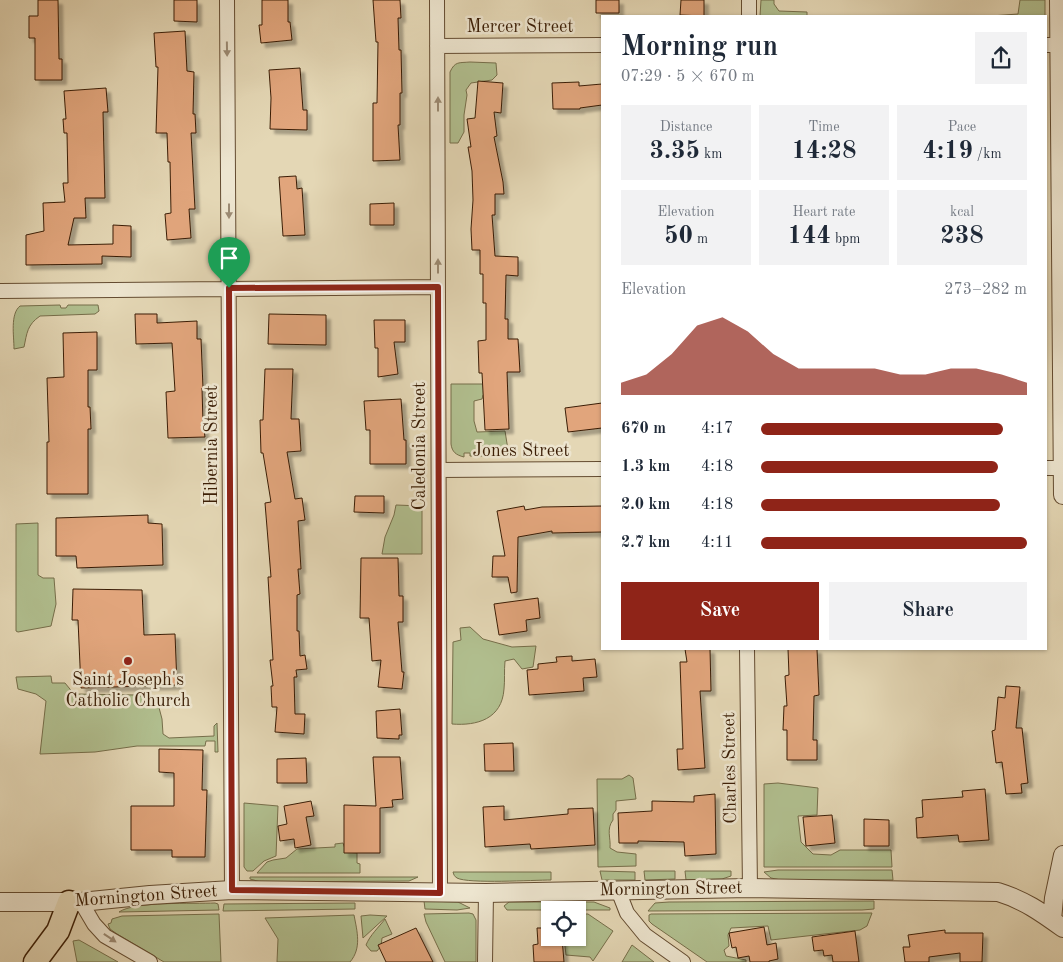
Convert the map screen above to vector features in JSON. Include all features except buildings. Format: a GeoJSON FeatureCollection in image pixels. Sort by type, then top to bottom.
{"type":"FeatureCollection","features":[{"type":"Feature","properties":{"kind":"main road"},"geometry":{"type":"LineString","coordinates":[[35,962],[58,931],[75,902]]}},
{"type":"Feature","properties":{"kind":"street","name":"Hibernia Street"},"geometry":{"type":"LineString","coordinates":[[227,0],[232,890]]}},
{"type":"Feature","properties":{"kind":"street","name":"Caledonia Street"},"geometry":{"type":"LineString","coordinates":[[437,0],[440,893]]}},
{"type":"Feature","properties":{"kind":"street"},"geometry":{"type":"LineString","coordinates":[[749,0],[749,15]]}},
{"type":"Feature","properties":{"kind":"street"},"geometry":{"type":"LineString","coordinates":[[1059,0],[1056,45],[1062,228],[1063,495]]}},
{"type":"Feature","properties":{"kind":"street","name":"Mercer Street"},"geometry":{"type":"LineString","coordinates":[[437,46],[601,45]]}},
{"type":"Feature","properties":{"kind":"street"},"geometry":{"type":"LineString","coordinates":[[0,290],[438,287]]}},
{"type":"Feature","properties":{"kind":"street"},"geometry":{"type":"LineString","coordinates":[[1047,468],[1063,468]]}},
{"type":"Feature","properties":{"kind":"street","name":"Jones Street"},"geometry":{"type":"LineString","coordinates":[[439,470],[601,470]]}},
{"type":"Feature","properties":{"kind":"street","name":"Charles Street"},"geometry":{"type":"LineString","coordinates":[[748,650],[750,888]]}},
{"type":"Feature","properties":{"kind":"street"},"geometry":{"type":"LineString","coordinates":[[1058,924],[1054,898],[1063,855]]}},
{"type":"Feature","properties":{"kind":"street","name":"Mornington Street"},"geometry":{"type":"LineString","coordinates":[[0,902],[75,902],[232,890],[440,893],[750,888],[998,892],[1016,897],[1058,924]]}},
{"type":"Feature","properties":{"kind":"street"},"geometry":{"type":"LineString","coordinates":[[618,890],[627,913],[645,936],[683,962]]}},
{"type":"Feature","properties":{"kind":"street"},"geometry":{"type":"LineString","coordinates":[[485,962],[486,892]]}},
{"type":"Feature","properties":{"kind":"street"},"geometry":{"type":"LineString","coordinates":[[75,902],[105,936],[150,962]]}},
{"type":"Feature","properties":{"kind":"green space"},"geometry":{"type":"Polygon","coordinates":[[[761,0],[774,0],[774,4],[779,11],[807,12],[807,15],[760,15],[761,0]]]}},
{"type":"Feature","properties":{"kind":"green space"},"geometry":{"type":"Polygon","coordinates":[[[1020,0],[1045,0],[1045,15],[1004,15],[1018,14],[1020,0]]]}},
{"type":"Feature","properties":{"kind":"green space"},"geometry":{"type":"Polygon","coordinates":[[[470,62],[496,63],[497,75],[492,80],[471,83],[466,90],[464,132],[458,143],[450,143],[450,72],[456,64],[470,62]]]}},
{"type":"Feature","properties":{"kind":"green space"},"geometry":{"type":"Polygon","coordinates":[[[60,305],[61,308],[66,308],[68,305],[98,305],[99,311],[95,314],[40,316],[30,326],[24,347],[14,349],[14,320],[20,306],[60,305]]]}},
{"type":"Feature","properties":{"kind":"green space"},"geometry":{"type":"Polygon","coordinates":[[[451,384],[484,384],[501,392],[483,395],[482,399],[474,401],[474,421],[477,432],[505,431],[509,456],[470,456],[470,453],[464,453],[464,457],[453,451],[451,444],[451,384]]]}},
{"type":"Feature","properties":{"kind":"green space"},"geometry":{"type":"Polygon","coordinates":[[[396,505],[422,506],[422,554],[382,554],[385,537],[396,505]]]}},
{"type":"Feature","properties":{"kind":"green space"},"geometry":{"type":"Polygon","coordinates":[[[38,523],[38,575],[43,578],[54,578],[56,604],[51,626],[18,632],[16,631],[16,524],[38,523]]]}},
{"type":"Feature","properties":{"kind":"green space"},"geometry":{"type":"Polygon","coordinates":[[[470,627],[483,639],[512,647],[536,646],[533,667],[522,669],[514,659],[505,661],[504,686],[499,707],[493,714],[479,722],[452,724],[453,642],[461,640],[460,628],[470,627]]]}},
{"type":"Feature","properties":{"kind":"green space"},"geometry":{"type":"Polygon","coordinates":[[[51,676],[52,683],[65,683],[74,694],[137,695],[157,700],[162,719],[163,734],[169,738],[214,736],[214,726],[217,723],[218,752],[215,752],[215,741],[206,741],[205,746],[137,746],[95,752],[40,754],[46,701],[36,694],[18,689],[16,677],[51,676]]]}},
{"type":"Feature","properties":{"kind":"green space"},"geometry":{"type":"Polygon","coordinates":[[[629,775],[633,778],[636,799],[616,801],[616,810],[613,814],[609,830],[610,848],[617,852],[636,854],[636,866],[598,867],[597,779],[622,779],[629,775]]]}},
{"type":"Feature","properties":{"kind":"green space"},"geometry":{"type":"Polygon","coordinates":[[[778,783],[818,788],[817,815],[798,816],[801,842],[813,854],[831,855],[840,850],[891,850],[892,867],[764,867],[764,784],[778,783]]]}},
{"type":"Feature","properties":{"kind":"green space"},"geometry":{"type":"Polygon","coordinates":[[[244,803],[278,806],[276,856],[264,861],[253,871],[247,871],[244,867],[244,803]]]}},
{"type":"Feature","properties":{"kind":"green space"},"geometry":{"type":"Polygon","coordinates":[[[343,843],[346,852],[357,853],[360,873],[257,873],[267,862],[286,858],[297,849],[335,847],[335,844],[343,843]]]}},
{"type":"Feature","properties":{"kind":"green space"},"geometry":{"type":"Polygon","coordinates":[[[778,870],[892,870],[893,880],[781,880],[771,878],[764,872],[778,870]]]}},
{"type":"Feature","properties":{"kind":"green space"},"geometry":{"type":"Polygon","coordinates":[[[600,871],[635,872],[635,880],[602,880],[600,871]]]}},
{"type":"Feature","properties":{"kind":"green space"},"geometry":{"type":"Polygon","coordinates":[[[644,871],[675,871],[675,879],[645,880],[644,871]]]}},
{"type":"Feature","properties":{"kind":"green space"},"geometry":{"type":"Polygon","coordinates":[[[685,871],[731,871],[731,876],[722,879],[686,880],[685,871]]]}},
{"type":"Feature","properties":{"kind":"green space"},"geometry":{"type":"Polygon","coordinates":[[[453,872],[551,872],[551,880],[474,881],[457,878],[453,872]]]}},
{"type":"Feature","properties":{"kind":"green space"},"geometry":{"type":"Polygon","coordinates":[[[250,877],[418,877],[409,881],[261,882],[250,879],[250,877]]]}},
{"type":"Feature","properties":{"kind":"green space"},"geometry":{"type":"Polygon","coordinates":[[[424,901],[458,902],[470,908],[457,910],[425,909],[424,901]]]}},
{"type":"Feature","properties":{"kind":"green space"},"geometry":{"type":"Polygon","coordinates":[[[874,901],[874,909],[862,910],[648,911],[655,903],[669,902],[874,901]]]}},
{"type":"Feature","properties":{"kind":"green space"},"geometry":{"type":"Polygon","coordinates":[[[509,902],[541,902],[541,910],[507,910],[504,906],[509,902]]]}},
{"type":"Feature","properties":{"kind":"green space"},"geometry":{"type":"Polygon","coordinates":[[[586,902],[594,902],[610,908],[610,910],[586,910],[586,902]]]}},
{"type":"Feature","properties":{"kind":"green space"},"geometry":{"type":"Polygon","coordinates":[[[355,903],[355,909],[223,911],[224,904],[355,903]]]}},
{"type":"Feature","properties":{"kind":"green space"},"geometry":{"type":"Polygon","coordinates":[[[218,904],[219,910],[119,912],[138,906],[218,904]]]}},
{"type":"Feature","properties":{"kind":"green space"},"geometry":{"type":"Polygon","coordinates":[[[872,913],[867,926],[860,930],[771,940],[768,926],[731,928],[728,935],[729,946],[724,950],[726,956],[746,960],[746,962],[707,962],[649,921],[649,915],[651,914],[872,913]]]}},
{"type":"Feature","properties":{"kind":"green space"},"geometry":{"type":"Polygon","coordinates":[[[219,914],[221,962],[164,962],[117,934],[110,929],[108,924],[111,923],[112,919],[122,916],[219,914]]]}},
{"type":"Feature","properties":{"kind":"green space"},"geometry":{"type":"Polygon","coordinates":[[[424,914],[473,914],[476,920],[476,962],[445,962],[424,914]]]}},
{"type":"Feature","properties":{"kind":"green space"},"geometry":{"type":"Polygon","coordinates":[[[586,914],[613,931],[593,961],[590,957],[566,955],[565,946],[586,946],[586,914]]]}},
{"type":"Feature","properties":{"kind":"green space"},"geometry":{"type":"Polygon","coordinates":[[[354,915],[357,945],[354,957],[350,962],[277,962],[278,939],[265,918],[354,915]]]}},
{"type":"Feature","properties":{"kind":"green space"},"geometry":{"type":"Polygon","coordinates":[[[361,916],[387,916],[363,938],[361,916]]]}},
{"type":"Feature","properties":{"kind":"green space"},"geometry":{"type":"Polygon","coordinates":[[[385,919],[392,934],[382,938],[381,946],[377,951],[371,951],[366,945],[372,934],[385,919]]]}},
{"type":"Feature","properties":{"kind":"green space"},"geometry":{"type":"Polygon","coordinates":[[[79,940],[118,962],[77,962],[73,941],[79,940]]]}},
{"type":"Feature","properties":{"kind":"green space"},"geometry":{"type":"Polygon","coordinates":[[[632,945],[654,962],[622,962],[632,945]]]}},
{"type":"Feature","properties":{"kind":"place","name":"Saint Joseph's Catholic Church"},"geometry":{"type":"Point","coordinates":[128,661]}},
{"type":"Feature","properties":{"kind":"route"},"geometry":{"type":"LineString","coordinates":[[438,287],[440,893],[232,890],[229,288],[438,287]]}}]}
